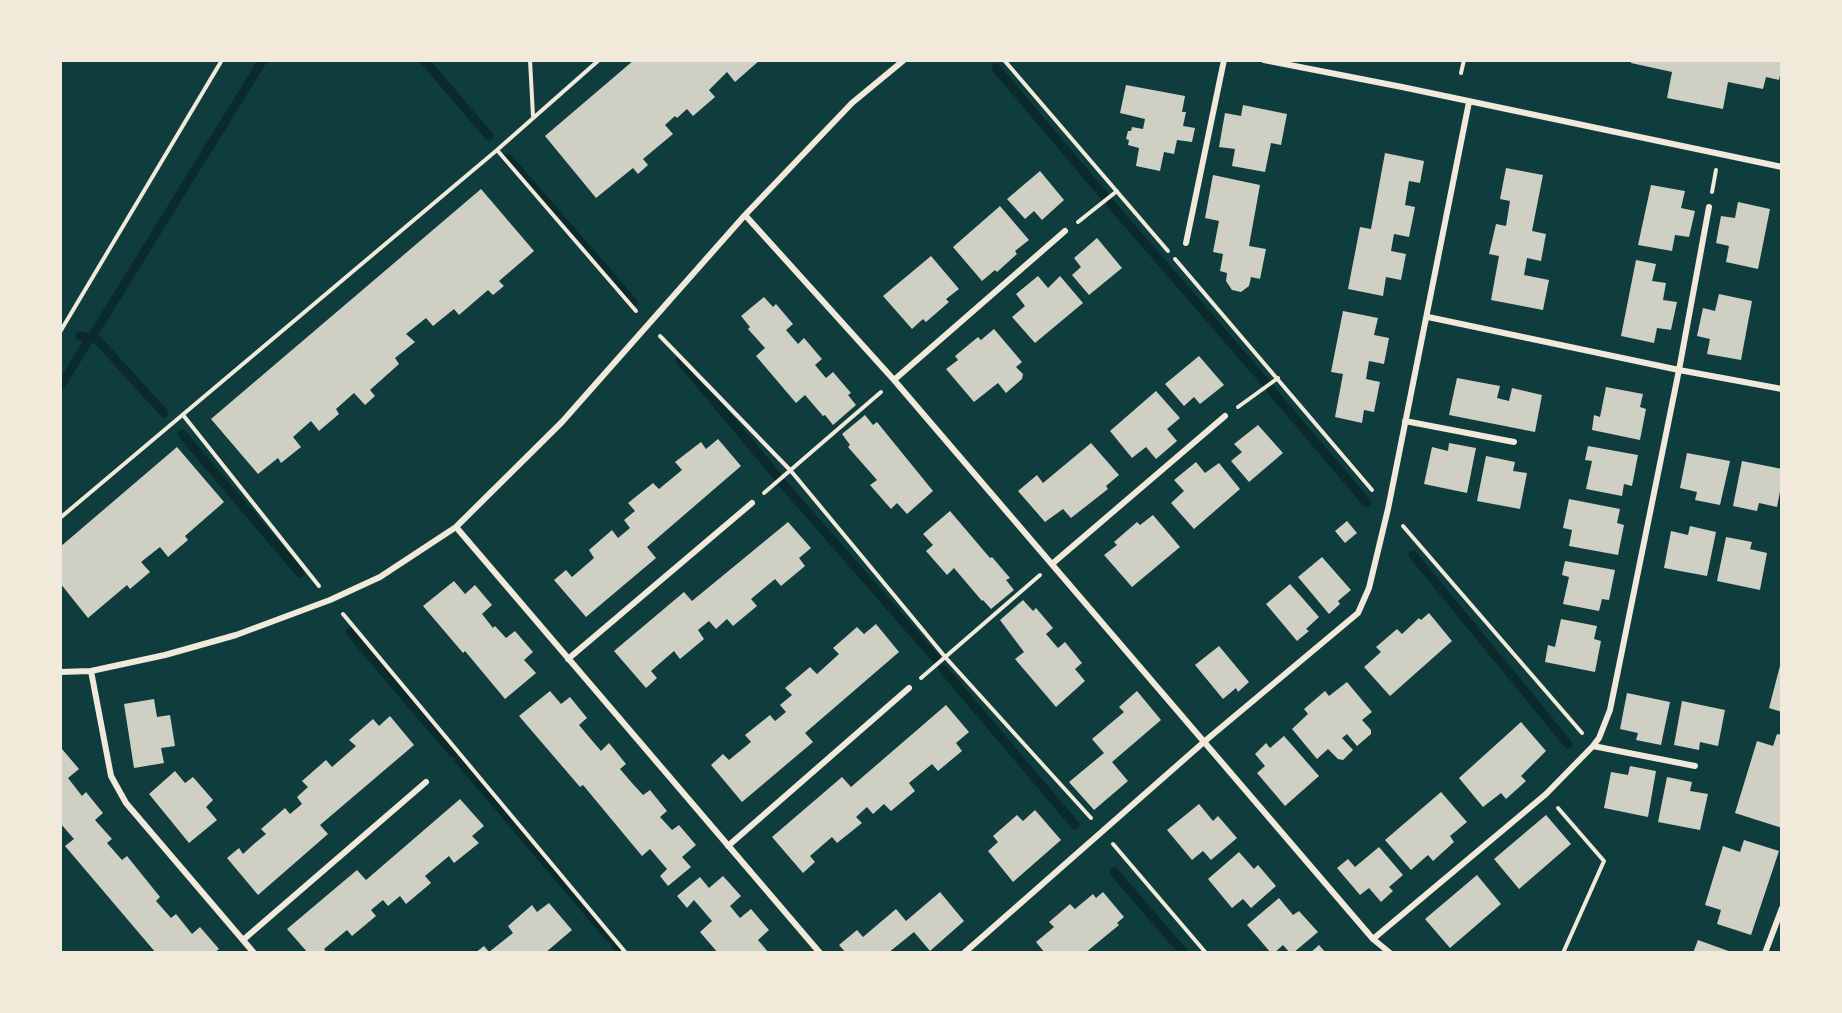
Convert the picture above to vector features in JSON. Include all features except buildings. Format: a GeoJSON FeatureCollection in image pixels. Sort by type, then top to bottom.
{"type":"FeatureCollection","features":[{"type":"Feature","properties":{"kind":"street"},"geometry":{"type":"LineString","coordinates":[[60,672],[91,671],[165,655],[236,635],[330,600],[380,577],[456,527],[562,422],[745,215],[852,103],[904,60]]}},
{"type":"Feature","properties":{"kind":"street"},"geometry":{"type":"LineString","coordinates":[[1186,243],[1224,60]]}},
{"type":"Feature","properties":{"kind":"street"},"geometry":{"type":"LineString","coordinates":[[1264,60],[1782,167]]}},
{"type":"Feature","properties":{"kind":"street"},"geometry":{"type":"LineString","coordinates":[[964,953],[1205,741],[1358,613],[1369,588],[1388,509],[1469,102]]}},
{"type":"Feature","properties":{"kind":"street"},"geometry":{"type":"LineString","coordinates":[[1373,939],[1546,794],[1599,738],[1610,710],[1679,370],[1708,207]]}},
{"type":"Feature","properties":{"kind":"street"},"geometry":{"type":"LineString","coordinates":[[745,215],[894,380],[1373,939],[1390,953]]}},
{"type":"Feature","properties":{"kind":"street"},"geometry":{"type":"LineString","coordinates":[[894,380],[1065,231]]}},
{"type":"Feature","properties":{"kind":"street"},"geometry":{"type":"LineString","coordinates":[[1428,317],[1679,370],[1782,389]]}},
{"type":"Feature","properties":{"kind":"street"},"geometry":{"type":"LineString","coordinates":[[1052,564],[1225,416]]}},
{"type":"Feature","properties":{"kind":"street"},"geometry":{"type":"LineString","coordinates":[[1405,421],[1514,442]]}},
{"type":"Feature","properties":{"kind":"street"},"geometry":{"type":"LineString","coordinates":[[568,659],[752,503]]}},
{"type":"Feature","properties":{"kind":"street"},"geometry":{"type":"LineString","coordinates":[[456,527],[820,953]]}},
{"type":"Feature","properties":{"kind":"street"},"geometry":{"type":"LineString","coordinates":[[91,671],[111,776],[126,803],[254,953]]}},
{"type":"Feature","properties":{"kind":"street"},"geometry":{"type":"LineString","coordinates":[[728,846],[909,688]]}},
{"type":"Feature","properties":{"kind":"street"},"geometry":{"type":"LineString","coordinates":[[1593,746],[1695,766]]}},
{"type":"Feature","properties":{"kind":"street"},"geometry":{"type":"LineString","coordinates":[[243,940],[426,782]]}},
{"type":"Feature","properties":{"kind":"street"},"geometry":{"type":"LineString","coordinates":[[1765,953],[1782,908]]}},
{"type":"Feature","properties":{"kind":"path"},"geometry":{"type":"LineString","coordinates":[[60,332],[222,60]]}},
{"type":"Feature","properties":{"kind":"path"},"geometry":{"type":"LineString","coordinates":[[530,60],[533,117]]}},
{"type":"Feature","properties":{"kind":"path"},"geometry":{"type":"LineString","coordinates":[[60,518],[497,150],[599,60]]}},
{"type":"Feature","properties":{"kind":"path"},"geometry":{"type":"LineString","coordinates":[[1004,60],[1593,746]]}},
{"type":"Feature","properties":{"kind":"path"},"geometry":{"type":"LineString","coordinates":[[1461,73],[1464,60]]}},
{"type":"Feature","properties":{"kind":"path"},"geometry":{"type":"LineString","coordinates":[[497,150],[648,324],[792,471],[946,658],[1103,831],[1206,953]]}},
{"type":"Feature","properties":{"kind":"path"},"geometry":{"type":"LineString","coordinates":[[1708,207],[1719,154]]}},
{"type":"Feature","properties":{"kind":"path"},"geometry":{"type":"LineString","coordinates":[[1065,231],[1117,191]]}},
{"type":"Feature","properties":{"kind":"path"},"geometry":{"type":"LineString","coordinates":[[1225,416],[1278,378]]}},
{"type":"Feature","properties":{"kind":"path"},"geometry":{"type":"LineString","coordinates":[[752,503],[792,471],[894,380]]}},
{"type":"Feature","properties":{"kind":"path"},"geometry":{"type":"LineString","coordinates":[[183,415],[330,600],[626,953]]}},
{"type":"Feature","properties":{"kind":"path"},"geometry":{"type":"LineString","coordinates":[[909,688],[1052,564]]}},
{"type":"Feature","properties":{"kind":"path"},"geometry":{"type":"LineString","coordinates":[[1546,794],[1604,861],[1563,953]]}},
{"type":"Feature","properties":{"kind":"waterway"},"geometry":{"type":"LineString","coordinates":[[80,336],[90,338],[93,335],[263,60]]}},
{"type":"Feature","properties":{"kind":"waterway"},"geometry":{"type":"LineString","coordinates":[[424,60],[489,136]]}},
{"type":"Feature","properties":{"kind":"waterway"},"geometry":{"type":"LineString","coordinates":[[996,68],[1106,198]]}},
{"type":"Feature","properties":{"kind":"waterway"},"geometry":{"type":"LineString","coordinates":[[508,158],[633,302]]}},
{"type":"Feature","properties":{"kind":"waterway"},"geometry":{"type":"LineString","coordinates":[[1111,204],[1265,382]]}},
{"type":"Feature","properties":{"kind":"waterway"},"geometry":{"type":"LineString","coordinates":[[93,335],[164,413]]}},
{"type":"Feature","properties":{"kind":"waterway"},"geometry":{"type":"LineString","coordinates":[[60,387],[90,338]]}},
{"type":"Feature","properties":{"kind":"waterway"},"geometry":{"type":"LineString","coordinates":[[680,360],[777,476]]}},
{"type":"Feature","properties":{"kind":"waterway"},"geometry":{"type":"LineString","coordinates":[[1271,390],[1367,503]]}},
{"type":"Feature","properties":{"kind":"waterway"},"geometry":{"type":"LineString","coordinates":[[182,434],[300,573]]}},
{"type":"Feature","properties":{"kind":"waterway"},"geometry":{"type":"LineString","coordinates":[[783,484],[936,659]]}},
{"type":"Feature","properties":{"kind":"waterway"},"geometry":{"type":"LineString","coordinates":[[1413,555],[1568,744]]}},
{"type":"Feature","properties":{"kind":"waterway"},"geometry":{"type":"LineString","coordinates":[[350,632],[453,753]]}},
{"type":"Feature","properties":{"kind":"waterway"},"geometry":{"type":"LineString","coordinates":[[943,669],[1075,825]]}},
{"type":"Feature","properties":{"kind":"waterway"},"geometry":{"type":"LineString","coordinates":[[459,760],[610,938]]}},
{"type":"Feature","properties":{"kind":"waterway"},"geometry":{"type":"LineString","coordinates":[[1114,872],[1184,953]]}},
{"type":"Feature","properties":{"kind":"waterway"},"geometry":{"type":"LineString","coordinates":[[616,945],[623,953]]}}]}
